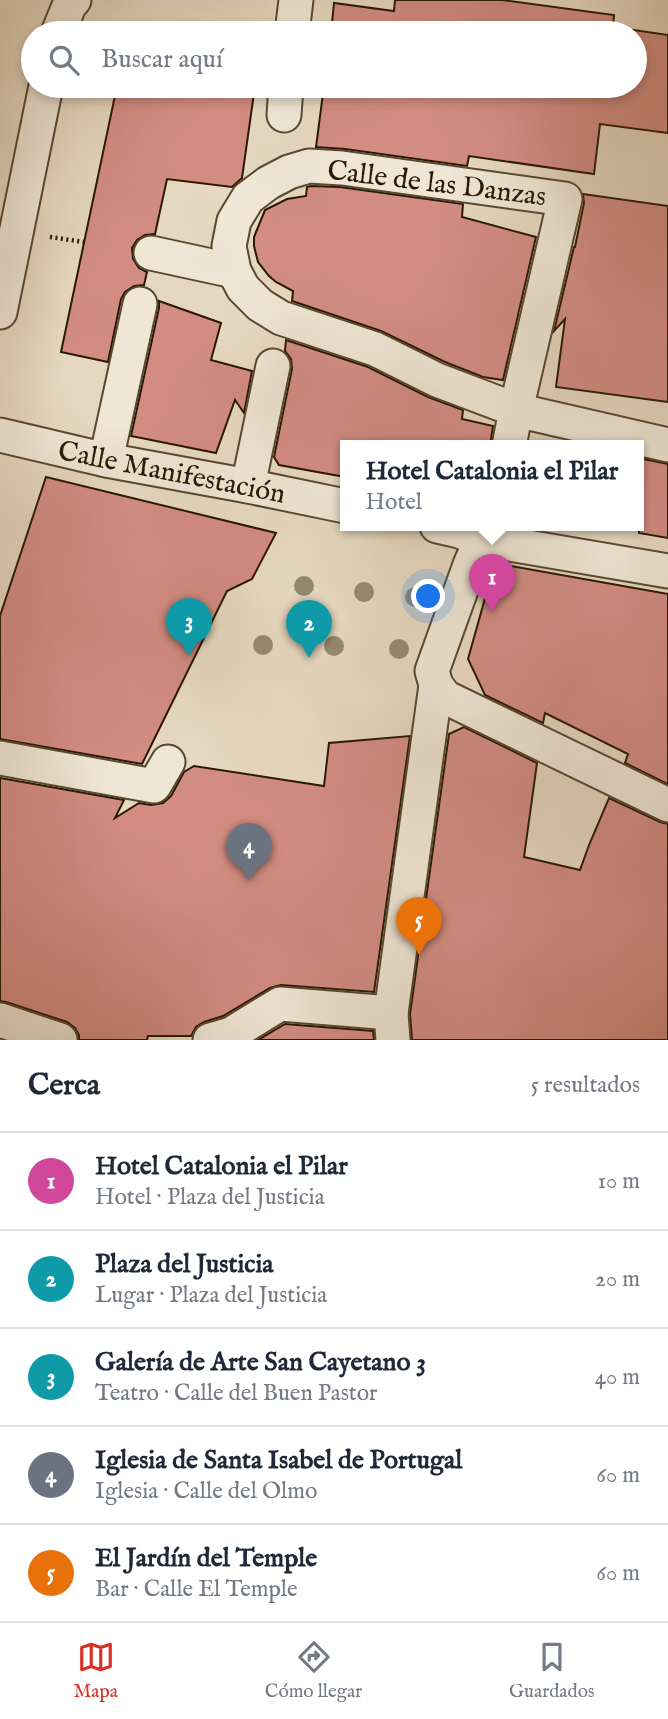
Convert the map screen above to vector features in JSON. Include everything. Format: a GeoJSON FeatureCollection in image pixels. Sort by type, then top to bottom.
{"type":"FeatureCollection","features":[{"type":"Feature","properties":{"kind":"street"},"geometry":{"type":"LineString","coordinates":[[63,21],[74,0]]}},
{"type":"Feature","properties":{"kind":"street"},"geometry":{"type":"LineString","coordinates":[[293,21],[296,0]]}},
{"type":"Feature","properties":{"kind":"street"},"geometry":{"type":"LineString","coordinates":[[0,312],[44,98]]}},
{"type":"Feature","properties":{"kind":"street","name":"Calle de las Danzas"},"geometry":{"type":"LineString","coordinates":[[234,271],[229,246],[234,221],[248,198],[278,177],[309,166],[342,168],[565,199],[516,410]]}},
{"type":"Feature","properties":{"kind":"street"},"geometry":{"type":"LineString","coordinates":[[151,253],[234,271],[243,288],[260,304],[277,342],[248,486]]}},
{"type":"Feature","properties":{"kind":"street"},"geometry":{"type":"LineString","coordinates":[[106,460],[140,304]]}},
{"type":"Feature","properties":{"kind":"street"},"geometry":{"type":"LineString","coordinates":[[277,342],[326,334],[375,349],[437,380],[516,410],[668,445]]}},
{"type":"Feature","properties":{"kind":"street"},"geometry":{"type":"LineString","coordinates":[[510,440],[516,410]]}},
{"type":"Feature","properties":{"kind":"street","name":"Calle Manifestación"},"geometry":{"type":"LineString","coordinates":[[0,435],[106,460],[340,505]]}},
{"type":"Feature","properties":{"kind":"street"},"geometry":{"type":"LineString","coordinates":[[459,531],[483,533],[668,571]]}},
{"type":"Feature","properties":{"kind":"street"},"geometry":{"type":"LineString","coordinates":[[210,1040],[231,1034],[280,1004],[392,1027],[434,678],[483,533]]}},
{"type":"Feature","properties":{"kind":"street"},"geometry":{"type":"LineString","coordinates":[[434,678],[445,697],[668,805]]}},
{"type":"Feature","properties":{"kind":"street"},"geometry":{"type":"LineString","coordinates":[[0,758],[154,786],[168,762]]}},
{"type":"Feature","properties":{"kind":"street"},"geometry":{"type":"LineString","coordinates":[[0,1020],[60,1040]]}},
{"type":"Feature","properties":{"kind":"building"},"geometry":{"type":"Polygon","coordinates":[[[395,0],[502,0],[614,15],[614,21],[332,21],[334,3],[394,11],[395,0]]]}},
{"type":"Feature","properties":{"kind":"building"},"geometry":{"type":"Polygon","coordinates":[[[647,32],[668,35],[668,133],[600,124],[594,174],[469,156],[467,166],[316,147],[322,98],[647,98],[647,32]]]}},
{"type":"Feature","properties":{"kind":"building"},"geometry":{"type":"Polygon","coordinates":[[[114,98],[253,98],[242,178],[232,187],[167,179],[155,234],[145,235],[137,240],[132,248],[133,259],[139,268],[147,272],[144,285],[134,286],[125,292],[121,299],[108,362],[61,352],[114,98]]]}},
{"type":"Feature","properties":{"kind":"building"},"geometry":{"type":"Polygon","coordinates":[[[307,187],[340,187],[463,204],[462,217],[536,237],[503,380],[483,377],[381,331],[292,301],[293,291],[276,282],[258,262],[254,237],[265,210],[287,199],[306,196],[307,187]]]}},
{"type":"Feature","properties":{"kind":"building"},"geometry":{"type":"Polygon","coordinates":[[[583,194],[668,206],[668,402],[556,387],[565,319],[554,331],[575,247],[584,203],[583,194]]]}},
{"type":"Feature","properties":{"kind":"building"},"geometry":{"type":"Polygon","coordinates":[[[159,301],[221,323],[211,360],[252,371],[244,413],[235,400],[216,453],[131,436],[159,301]]]}},
{"type":"Feature","properties":{"kind":"building"},"geometry":{"type":"Polygon","coordinates":[[[286,340],[368,367],[428,397],[463,410],[462,419],[493,426],[491,440],[340,440],[340,476],[279,465],[274,457],[292,369],[291,359],[285,351],[286,340]]]}},
{"type":"Feature","properties":{"kind":"building"},"geometry":{"type":"Polygon","coordinates":[[[644,459],[668,464],[668,538],[639,533],[644,531],[644,459]]]}},
{"type":"Feature","properties":{"kind":"building"},"geometry":{"type":"Polygon","coordinates":[[[46,477],[276,533],[252,579],[227,591],[142,764],[0,739],[0,616],[46,477]]]}},
{"type":"Feature","properties":{"kind":"building"},"geometry":{"type":"Polygon","coordinates":[[[511,566],[668,594],[668,784],[625,763],[628,754],[545,713],[543,723],[485,695],[468,659],[491,577],[511,566]]]}},
{"type":"Feature","properties":{"kind":"building"},"geometry":{"type":"Polygon","coordinates":[[[464,727],[537,763],[524,857],[580,870],[609,798],[668,824],[668,1040],[412,1040],[410,1014],[449,734],[464,727]]]}},
{"type":"Feature","properties":{"kind":"building"},"geometry":{"type":"Polygon","coordinates":[[[410,736],[374,992],[281,985],[270,988],[223,1016],[204,1022],[196,1027],[191,1036],[148,1036],[147,1040],[79,1040],[75,1028],[67,1022],[0,1001],[0,778],[124,800],[115,818],[139,803],[163,803],[171,796],[184,772],[194,766],[324,786],[329,743],[410,736]]]}},
{"type":"Feature","properties":{"kind":"building"},"geometry":{"type":"Polygon","coordinates":[[[285,1024],[373,1031],[374,1040],[258,1040],[285,1024]]]}},
{"type":"Feature","properties":{"kind":"place","name":"Hotel Catalonia el Pilar"},"geometry":{"type":"Point","coordinates":[492,612]}},
{"type":"Feature","properties":{"kind":"place","name":"Galería de Arte San Cayetano 3"},"geometry":{"type":"Point","coordinates":[189,656]}},
{"type":"Feature","properties":{"kind":"place","name":"Plaza del Justicia"},"geometry":{"type":"Point","coordinates":[309,658]}},
{"type":"Feature","properties":{"kind":"place","name":"Iglesia de Santa Isabel de Portugal"},"geometry":{"type":"Point","coordinates":[249,881]}},
{"type":"Feature","properties":{"kind":"place","name":"El Jardín del Temple"},"geometry":{"type":"Point","coordinates":[419,955]}}]}
